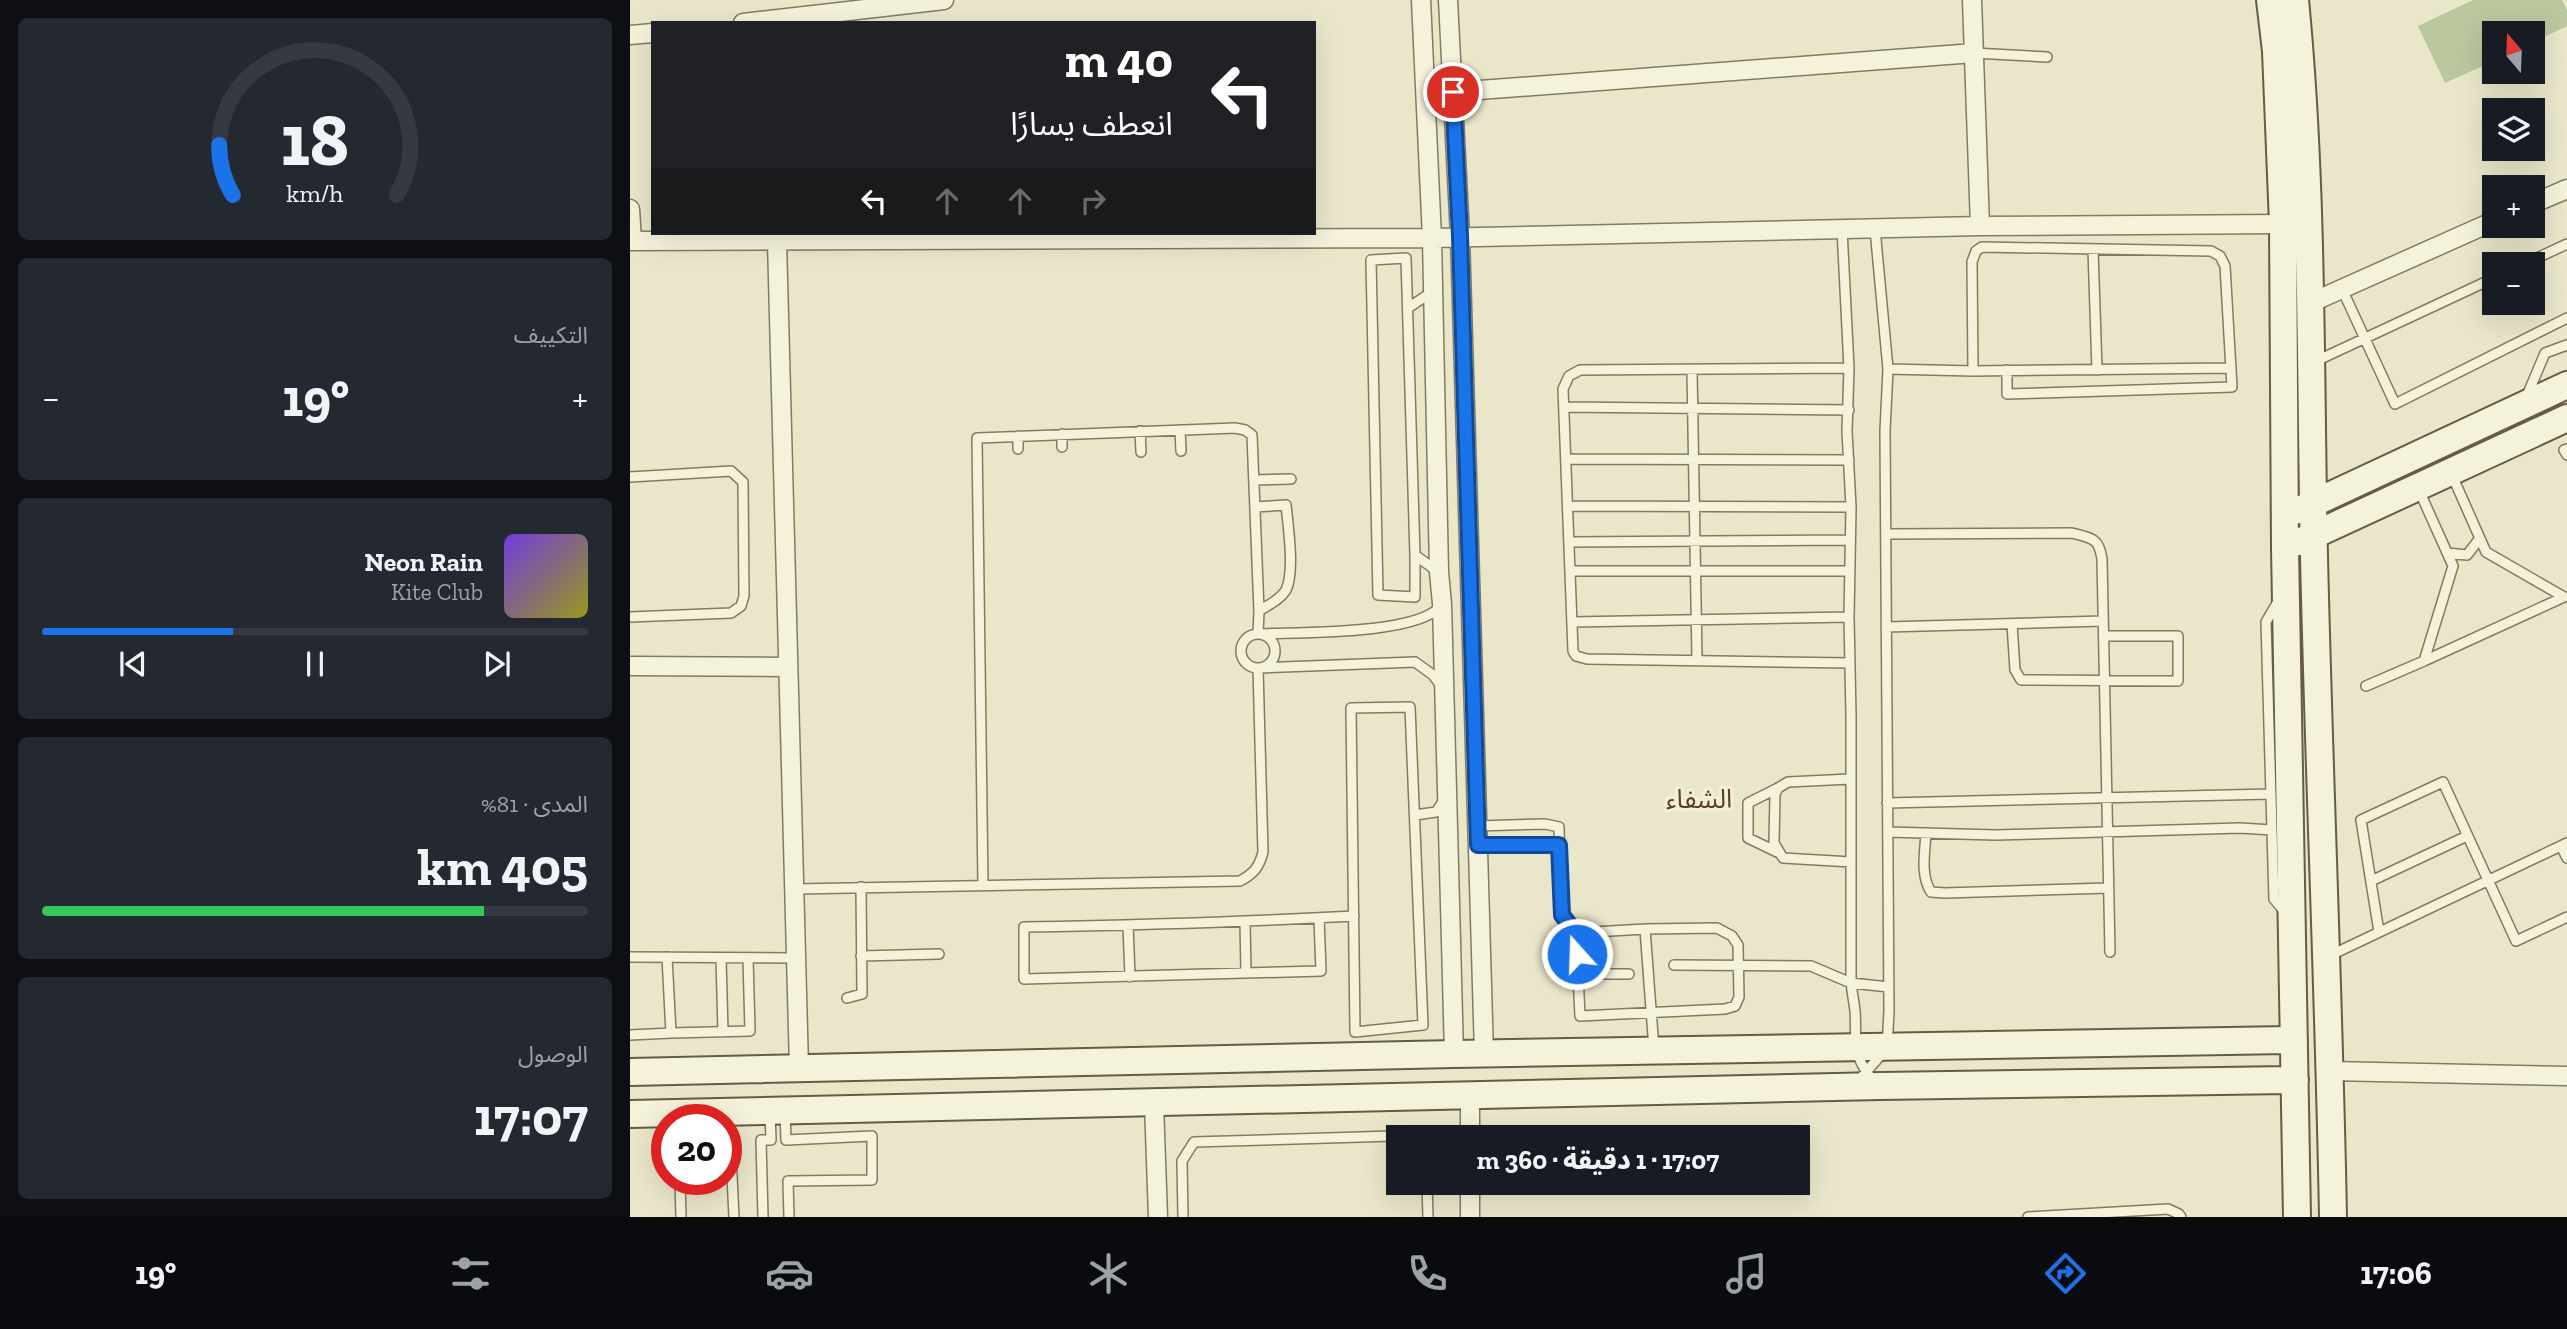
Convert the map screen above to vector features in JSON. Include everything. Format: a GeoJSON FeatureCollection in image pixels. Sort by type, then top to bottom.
{"type":"FeatureCollection","features":[{"type":"Feature","properties":{"kind":"street"},"geometry":{"type":"LineString","coordinates":[[751,21],[800,8],[944,0]]}},
{"type":"Feature","properties":{"kind":"street"},"geometry":{"type":"LineString","coordinates":[[1421,0],[1434,291],[1439,572],[1445,691],[1454,1054]]}},
{"type":"Feature","properties":{"kind":"street"},"geometry":{"type":"LineString","coordinates":[[1448,0],[1460,236],[1484,1054]]}},
{"type":"Feature","properties":{"kind":"street"},"geometry":{"type":"LineString","coordinates":[[1972,0],[1980,226]]}},
{"type":"Feature","properties":{"kind":"street"},"geometry":{"type":"LineString","coordinates":[[2270,0],[2290,216],[2308,304],[2333,1217]]}},
{"type":"Feature","properties":{"kind":"street"},"geometry":{"type":"LineString","coordinates":[[2295,0],[2304,96],[2290,216],[2285,548],[2297,1217]]}},
{"type":"Feature","properties":{"kind":"street"},"geometry":{"type":"LineString","coordinates":[[630,35],[651,33]]}},
{"type":"Feature","properties":{"kind":"street"},"geometry":{"type":"LineString","coordinates":[[1453,92],[1974,53]]}},
{"type":"Feature","properties":{"kind":"street"},"geometry":{"type":"LineString","coordinates":[[2545,198],[2567,189]]}},
{"type":"Feature","properties":{"kind":"street"},"geometry":{"type":"LineString","coordinates":[[630,209],[631,241],[1115,236],[1432,238],[1875,229],[2290,216]]}},
{"type":"Feature","properties":{"kind":"street"},"geometry":{"type":"LineString","coordinates":[[2308,304],[2482,226]]}},
{"type":"Feature","properties":{"kind":"street"},"geometry":{"type":"LineString","coordinates":[[771,238],[788,667],[799,1068]]}},
{"type":"Feature","properties":{"kind":"street"},"geometry":{"type":"LineString","coordinates":[[2285,516],[2567,385]]}},
{"type":"Feature","properties":{"kind":"street"},"geometry":{"type":"LineString","coordinates":[[2285,548],[2567,418]]}},
{"type":"Feature","properties":{"kind":"street"},"geometry":{"type":"LineString","coordinates":[[630,666],[788,667]]}},
{"type":"Feature","properties":{"kind":"street"},"geometry":{"type":"LineString","coordinates":[[1448,836],[1478,835]]}},
{"type":"Feature","properties":{"kind":"street"},"geometry":{"type":"LineString","coordinates":[[630,1072],[1454,1054],[2294,1041]]}},
{"type":"Feature","properties":{"kind":"street"},"geometry":{"type":"LineString","coordinates":[[1653,1093],[1654,1051]]}},
{"type":"Feature","properties":{"kind":"street"},"geometry":{"type":"LineString","coordinates":[[2330,1071],[2567,1076]]}},
{"type":"Feature","properties":{"kind":"street"},"geometry":{"type":"LineString","coordinates":[[742,1112],[1653,1093],[1866,1082],[2295,1080]]}},
{"type":"Feature","properties":{"kind":"street"},"geometry":{"type":"LineString","coordinates":[[1470,1097],[1470,1125]]}},
{"type":"Feature","properties":{"kind":"street"},"geometry":{"type":"LineString","coordinates":[[1154,1104],[1158,1217]]}},
{"type":"Feature","properties":{"kind":"street"},"geometry":{"type":"LineString","coordinates":[[630,1114],[651,1115]]}},
{"type":"Feature","properties":{"kind":"street"},"geometry":{"type":"LineString","coordinates":[[1470,1195],[1470,1217]]}},
{"type":"Feature","properties":{"kind":"lane"},"geometry":{"type":"LineString","coordinates":[[1974,53],[2047,57]]}},
{"type":"Feature","properties":{"kind":"lane"},"geometry":{"type":"LineString","coordinates":[[1842,229],[1849,368],[1851,507],[1851,983],[1855,1012],[1854,1048],[1866,1082]]}},
{"type":"Feature","properties":{"kind":"lane"},"geometry":{"type":"LineString","coordinates":[[1866,1082],[1888,1048],[1889,988],[1885,431],[1888,369],[1875,229]]}},
{"type":"Feature","properties":{"kind":"lane"},"geometry":{"type":"LineString","coordinates":[[2545,254],[2567,244]]}},
{"type":"Feature","properties":{"kind":"lane"},"geometry":{"type":"LineString","coordinates":[[1973,371],[1972,262],[1976,251],[1982,247],[2211,251],[2220,256],[2225,266],[2232,387],[2007,394],[2007,370]]}},
{"type":"Feature","properties":{"kind":"lane"},"geometry":{"type":"LineString","coordinates":[[2093,249],[2097,370]]}},
{"type":"Feature","properties":{"kind":"lane"},"geometry":{"type":"LineString","coordinates":[[1406,258],[1415,555],[1415,597],[1378,595],[1371,260],[1406,258]]}},
{"type":"Feature","properties":{"kind":"lane"},"geometry":{"type":"LineString","coordinates":[[2310,364],[2482,284]]}},
{"type":"Feature","properties":{"kind":"lane"},"geometry":{"type":"LineString","coordinates":[[2342,289],[2395,404],[2567,318]]}},
{"type":"Feature","properties":{"kind":"lane"},"geometry":{"type":"LineString","coordinates":[[1408,308],[1434,291]]}},
{"type":"Feature","properties":{"kind":"lane"},"geometry":{"type":"LineString","coordinates":[[2523,406],[2545,353],[2567,345]]}},
{"type":"Feature","properties":{"kind":"lane"},"geometry":{"type":"LineString","coordinates":[[1849,368],[1580,370],[1569,376],[1563,389],[1573,652],[1581,658],[1850,663]]}},
{"type":"Feature","properties":{"kind":"lane"},"geometry":{"type":"LineString","coordinates":[[1888,369],[1973,371],[2230,368]]}},
{"type":"Feature","properties":{"kind":"lane"},"geometry":{"type":"LineString","coordinates":[[1692,370],[1698,659]]}},
{"type":"Feature","properties":{"kind":"lane"},"geometry":{"type":"LineString","coordinates":[[1564,407],[1849,410]]}},
{"type":"Feature","properties":{"kind":"lane"},"geometry":{"type":"LineString","coordinates":[[983,885],[977,438],[1235,428],[1245,430],[1252,435],[1258,634]]}},
{"type":"Feature","properties":{"kind":"lane"},"geometry":{"type":"LineString","coordinates":[[1180,430],[1181,451]]}},
{"type":"Feature","properties":{"kind":"lane"},"geometry":{"type":"LineString","coordinates":[[1140,431],[1141,452]]}},
{"type":"Feature","properties":{"kind":"lane"},"geometry":{"type":"LineString","coordinates":[[1062,434],[1062,447]]}},
{"type":"Feature","properties":{"kind":"lane"},"geometry":{"type":"LineString","coordinates":[[1018,436],[1018,449]]}},
{"type":"Feature","properties":{"kind":"lane"},"geometry":{"type":"LineString","coordinates":[[2567,449],[2564,450],[2567,455]]}},
{"type":"Feature","properties":{"kind":"lane"},"geometry":{"type":"LineString","coordinates":[[1566,459],[1849,460]]}},
{"type":"Feature","properties":{"kind":"lane"},"geometry":{"type":"LineString","coordinates":[[630,477],[731,471],[743,482],[744,596],[741,606],[731,613],[630,617]]}},
{"type":"Feature","properties":{"kind":"lane"},"geometry":{"type":"LineString","coordinates":[[2366,686],[2564,597],[2486,552],[2450,471]]}},
{"type":"Feature","properties":{"kind":"lane"},"geometry":{"type":"LineString","coordinates":[[1254,480],[1290,479]]}},
{"type":"Feature","properties":{"kind":"lane"},"geometry":{"type":"LineString","coordinates":[[2418,486],[2453,566],[2424,662]]}},
{"type":"Feature","properties":{"kind":"lane"},"geometry":{"type":"LineString","coordinates":[[1255,506],[1286,505],[1290,566],[1286,589],[1277,600],[1259,611]]}},
{"type":"Feature","properties":{"kind":"lane"},"geometry":{"type":"LineString","coordinates":[[1568,506],[1851,507]]}},
{"type":"Feature","properties":{"kind":"lane"},"geometry":{"type":"LineString","coordinates":[[1887,534],[2072,533],[2093,539],[2100,545],[2110,952]]}},
{"type":"Feature","properties":{"kind":"lane"},"geometry":{"type":"LineString","coordinates":[[2447,553],[2467,555],[2480,538]]}},
{"type":"Feature","properties":{"kind":"lane"},"geometry":{"type":"LineString","coordinates":[[1569,542],[1850,540]]}},
{"type":"Feature","properties":{"kind":"lane"},"geometry":{"type":"LineString","coordinates":[[1415,555],[1439,572]]}},
{"type":"Feature","properties":{"kind":"lane"},"geometry":{"type":"LineString","coordinates":[[1570,571],[1850,571]]}},
{"type":"Feature","properties":{"kind":"lane"},"geometry":{"type":"LineString","coordinates":[[2286,590],[2266,622],[2274,899],[2293,921]]}},
{"type":"Feature","properties":{"kind":"lane"},"geometry":{"type":"LineString","coordinates":[[1442,604],[1435,612],[1418,620],[1378,628],[1258,634],[1246,639],[1241,650],[1244,661],[1258,668],[1415,662],[1433,675],[1445,691]]}},
{"type":"Feature","properties":{"kind":"lane"},"geometry":{"type":"LineString","coordinates":[[1572,622],[1849,617]]}},
{"type":"Feature","properties":{"kind":"lane"},"geometry":{"type":"LineString","coordinates":[[1886,627],[2103,621]]}},
{"type":"Feature","properties":{"kind":"lane"},"geometry":{"type":"LineString","coordinates":[[2012,624],[2015,670],[2021,680],[2178,681],[2178,636],[2104,636]]}},
{"type":"Feature","properties":{"kind":"lane"},"geometry":{"type":"LineString","coordinates":[[1258,634],[1264,635],[1272,642],[1275,653],[1271,662],[1258,668]]}},
{"type":"Feature","properties":{"kind":"lane"},"geometry":{"type":"LineString","coordinates":[[794,889],[1240,881],[1253,874],[1263,852],[1258,668]]}},
{"type":"Feature","properties":{"kind":"lane"},"geometry":{"type":"LineString","coordinates":[[1410,707],[1423,1025],[1355,1032],[1354,916],[1351,708],[1410,707]]}},
{"type":"Feature","properties":{"kind":"lane"},"geometry":{"type":"LineString","coordinates":[[1850,779],[1788,782],[1748,803],[1748,838],[1777,852],[1783,858],[1851,862]]}},
{"type":"Feature","properties":{"kind":"lane"},"geometry":{"type":"LineString","coordinates":[[2379,932],[2361,820],[2443,782],[2516,941],[2567,917]]}},
{"type":"Feature","properties":{"kind":"lane"},"geometry":{"type":"LineString","coordinates":[[1777,852],[1774,844],[1775,794],[1778,788]]}},
{"type":"Feature","properties":{"kind":"lane"},"geometry":{"type":"LineString","coordinates":[[1887,803],[2271,794]]}},
{"type":"Feature","properties":{"kind":"lane"},"geometry":{"type":"LineString","coordinates":[[1415,815],[1436,812],[1447,796]]}},
{"type":"Feature","properties":{"kind":"lane"},"geometry":{"type":"LineString","coordinates":[[1478,835],[1554,824],[1559,827],[1562,915],[1576,933],[1580,1016],[1725,1009],[1735,1006],[1739,997],[1738,945],[1732,936],[1717,928],[1576,933]]}},
{"type":"Feature","properties":{"kind":"lane"},"geometry":{"type":"LineString","coordinates":[[1888,832],[1995,835],[2240,828],[2272,830]]}},
{"type":"Feature","properties":{"kind":"lane"},"geometry":{"type":"LineString","coordinates":[[1926,833],[1924,875],[1931,892],[2108,888]]}},
{"type":"Feature","properties":{"kind":"lane"},"geometry":{"type":"LineString","coordinates":[[1478,835],[1559,845]]}},
{"type":"Feature","properties":{"kind":"lane"},"geometry":{"type":"LineString","coordinates":[[2371,881],[2467,836]]}},
{"type":"Feature","properties":{"kind":"lane"},"geometry":{"type":"LineString","coordinates":[[2327,957],[2564,845],[2567,858]]}},
{"type":"Feature","properties":{"kind":"lane"},"geometry":{"type":"LineString","coordinates":[[847,998],[862,994],[861,887]]}},
{"type":"Feature","properties":{"kind":"lane"},"geometry":{"type":"LineString","coordinates":[[1319,918],[1321,971],[1024,979],[1024,927],[1245,922],[1354,916]]}},
{"type":"Feature","properties":{"kind":"lane"},"geometry":{"type":"LineString","coordinates":[[1245,922],[1246,973]]}},
{"type":"Feature","properties":{"kind":"lane"},"geometry":{"type":"LineString","coordinates":[[1128,925],[1130,976]]}},
{"type":"Feature","properties":{"kind":"lane"},"geometry":{"type":"LineString","coordinates":[[1645,929],[1654,1051]]}},
{"type":"Feature","properties":{"kind":"lane"},"geometry":{"type":"LineString","coordinates":[[862,956],[939,954]]}},
{"type":"Feature","properties":{"kind":"lane"},"geometry":{"type":"LineString","coordinates":[[630,957],[796,958]]}},
{"type":"Feature","properties":{"kind":"lane"},"geometry":{"type":"LineString","coordinates":[[667,957],[671,1033]]}},
{"type":"Feature","properties":{"kind":"lane"},"geometry":{"type":"LineString","coordinates":[[721,958],[723,1032]]}},
{"type":"Feature","properties":{"kind":"lane"},"geometry":{"type":"LineString","coordinates":[[630,1035],[750,1031],[748,958]]}},
{"type":"Feature","properties":{"kind":"lane"},"geometry":{"type":"LineString","coordinates":[[1674,965],[1811,966],[1851,983],[1889,988]]}},
{"type":"Feature","properties":{"kind":"lane"},"geometry":{"type":"LineString","coordinates":[[1578,974],[1629,974]]}},
{"type":"Feature","properties":{"kind":"lane"},"geometry":{"type":"LineString","coordinates":[[763,1217],[761,1140],[771,1140],[778,1112]]}},
{"type":"Feature","properties":{"kind":"lane"},"geometry":{"type":"LineString","coordinates":[[778,1112],[786,1140],[872,1136],[872,1180],[788,1181],[789,1217]]}},
{"type":"Feature","properties":{"kind":"lane"},"geometry":{"type":"LineString","coordinates":[[1183,1217],[1182,1161],[1194,1142],[1386,1136]]}},
{"type":"Feature","properties":{"kind":"lane"},"geometry":{"type":"LineString","coordinates":[[680,1195],[681,1217]]}},
{"type":"Feature","properties":{"kind":"lane"},"geometry":{"type":"LineString","coordinates":[[732,1195],[734,1217]]}},
{"type":"Feature","properties":{"kind":"lane"},"geometry":{"type":"LineString","coordinates":[[1427,1195],[1428,1217]]}},
{"type":"Feature","properties":{"kind":"lane"},"geometry":{"type":"LineString","coordinates":[[2028,1217],[2168,1209],[2179,1213],[2181,1217]]}},
{"type":"Feature","properties":{"kind":"green space"},"geometry":{"type":"Polygon","coordinates":[[[2473,0],[2562,0],[2567,10],[2567,26],[2545,37],[2545,21],[2482,21],[2482,66],[2445,83],[2418,26],[2473,0]]]}},
{"type":"Feature","properties":{"kind":"district","name":"الشفاء"},"geometry":{"type":"Point","coordinates":[1699,799]}},
{"type":"Feature","properties":{"kind":"route"},"geometry":{"type":"LineString","coordinates":[[1453,92],[1460,236],[1478,845],[1559,845],[1562,915],[1567,925],[1576,933],[1577,954]]}}]}
